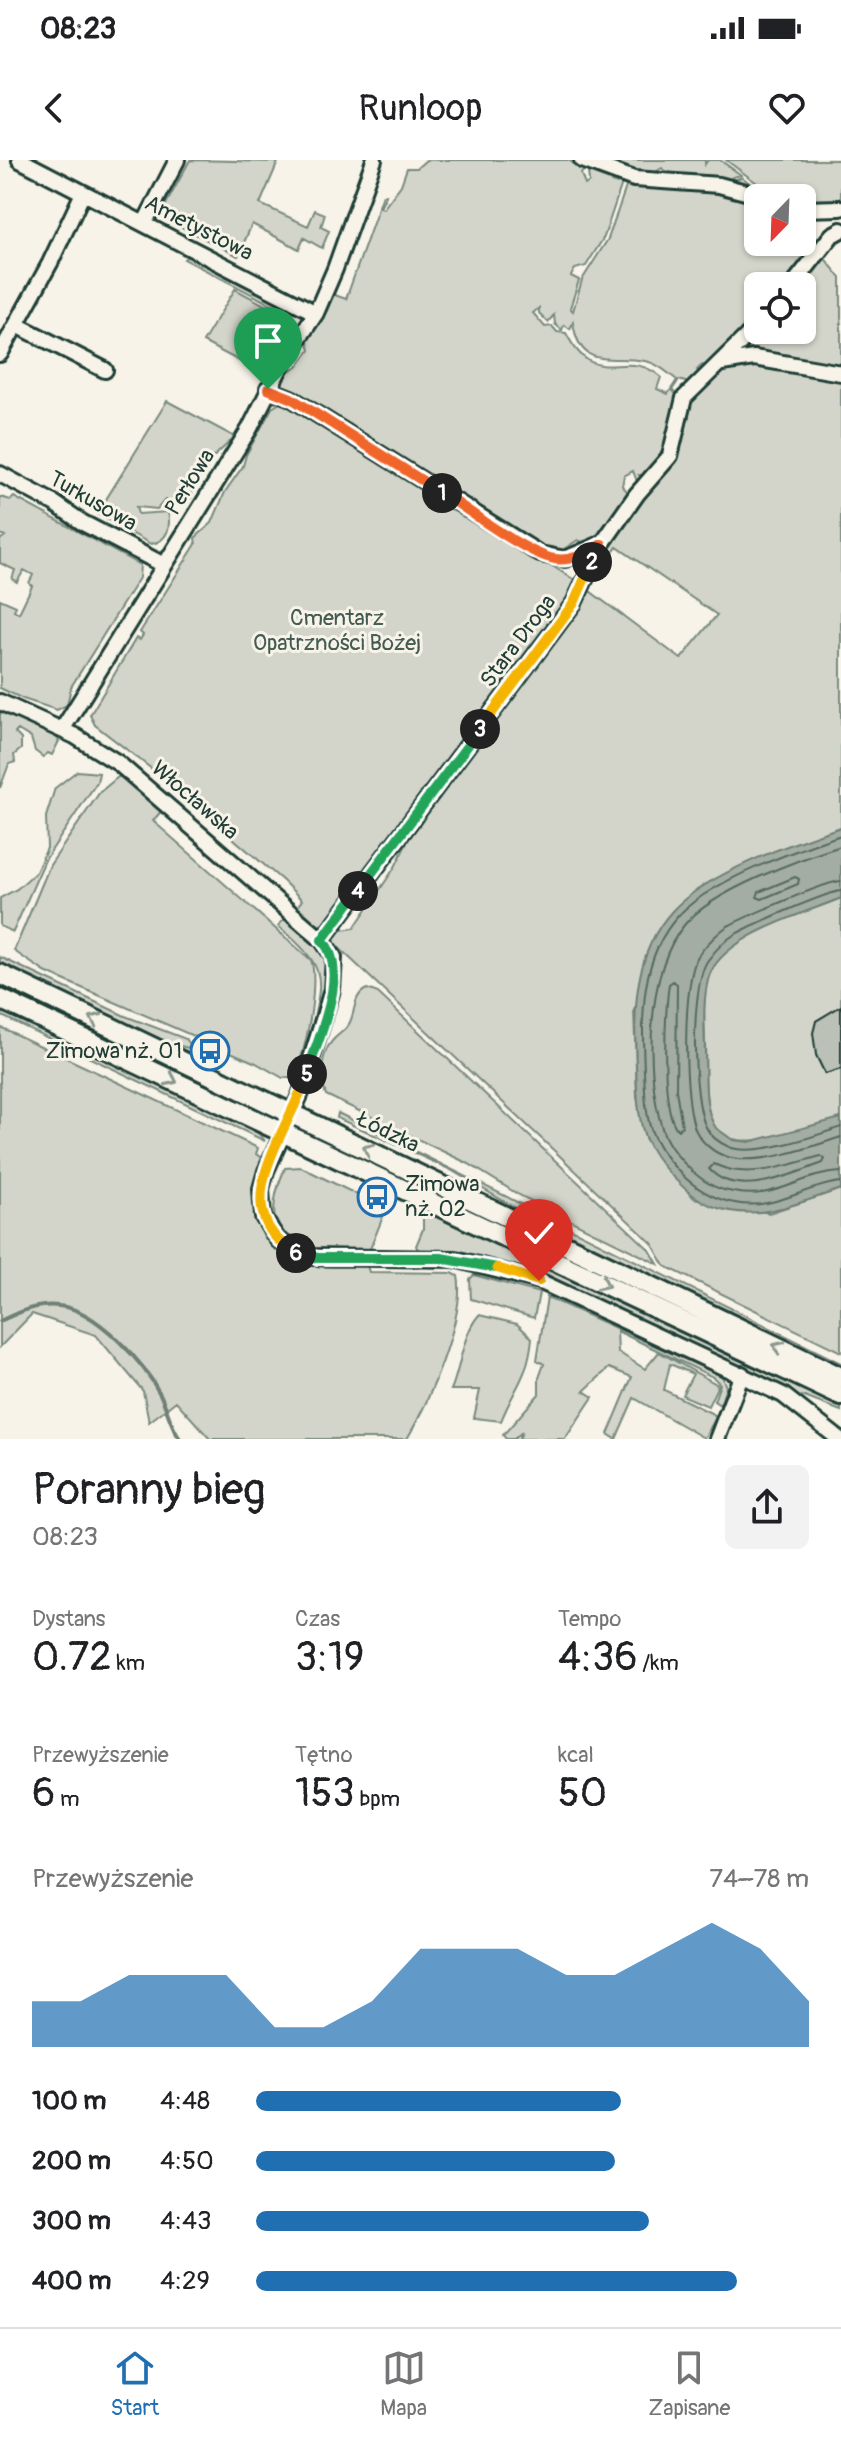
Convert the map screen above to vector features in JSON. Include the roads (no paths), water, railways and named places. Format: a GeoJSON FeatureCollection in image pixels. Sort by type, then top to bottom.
{"type":"FeatureCollection","features":[{"type":"Feature","properties":{"kind":"main road","name":"Łódzka"},"geometry":{"type":"LineString","coordinates":[[0,974],[841,1377]]}},
{"type":"Feature","properties":{"kind":"main road","name":"Łódzka"},"geometry":{"type":"LineString","coordinates":[[0,999],[841,1396]]}},
{"type":"Feature","properties":{"kind":"street","name":"Ametystowa"},"geometry":{"type":"LineString","coordinates":[[20,160],[316,313]]}},
{"type":"Feature","properties":{"kind":"street"},"geometry":{"type":"LineString","coordinates":[[144,224],[177,160]]}},
{"type":"Feature","properties":{"kind":"street","name":"Perłowa"},"geometry":{"type":"LineString","coordinates":[[62,730],[250,428],[268,389],[316,313],[374,160]]}},
{"type":"Feature","properties":{"kind":"street"},"geometry":{"type":"LineString","coordinates":[[582,160],[634,179],[719,185],[744,192]]}},
{"type":"Feature","properties":{"kind":"street"},"geometry":{"type":"LineString","coordinates":[[0,354],[83,193]]}},
{"type":"Feature","properties":{"kind":"street"},"geometry":{"type":"LineString","coordinates":[[816,209],[841,208]]}},
{"type":"Feature","properties":{"kind":"street"},"geometry":{"type":"LineString","coordinates":[[804,272],[837,232]]}},
{"type":"Feature","properties":{"kind":"street"},"geometry":{"type":"LineString","coordinates":[[17,325],[105,370]]}},
{"type":"Feature","properties":{"kind":"street","name":"Stara Droga"},"geometry":{"type":"LineString","coordinates":[[322,940],[574,603],[602,544],[637,494],[669,458],[675,445],[678,416],[684,398],[744,339]]}},
{"type":"Feature","properties":{"kind":"street"},"geometry":{"type":"LineString","coordinates":[[712,370],[730,360],[754,358],[841,373]]}},
{"type":"Feature","properties":{"kind":"street"},"geometry":{"type":"LineString","coordinates":[[268,389],[291,398],[540,554],[565,559],[602,544]]}},
{"type":"Feature","properties":{"kind":"street","name":"Turkusowa"},"geometry":{"type":"LineString","coordinates":[[0,474],[54,503],[83,523],[164,565]]}},
{"type":"Feature","properties":{"kind":"street","name":"Włocławska"},"geometry":{"type":"LineString","coordinates":[[0,702],[62,730],[118,763],[322,940],[335,963],[332,990],[301,1093],[292,1112]]}},
{"type":"Feature","properties":{"kind":"street"},"geometry":{"type":"LineString","coordinates":[[292,1112],[266,1171],[260,1204],[269,1230],[297,1253],[318,1258],[455,1259],[506,1270],[548,1284],[742,1374],[800,1406],[839,1439]]}},
{"type":"Feature","properties":{"kind":"street"},"geometry":{"type":"LineString","coordinates":[[717,1439],[742,1374]]}},
{"type":"Feature","properties":{"kind":"water"},"geometry":{"type":"Polygon","coordinates":[[[841,827],[841,898],[764,929],[728,951],[715,965],[708,980],[704,1018],[706,1093],[716,1128],[733,1140],[749,1142],[841,1118],[841,1189],[761,1212],[729,1211],[712,1206],[692,1195],[673,1177],[656,1157],[642,1129],[637,1092],[635,1024],[643,963],[660,927],[688,897],[752,861],[841,827]]]}},
{"type":"Feature","properties":{"kind":"waterway"},"geometry":{"type":"LineString","coordinates":[[0,1321],[29,1309],[51,1305],[73,1309],[88,1317],[131,1353],[153,1381],[180,1439]]}},
{"type":"Feature","properties":{"kind":"place","name":"Zimowa nż. 01"},"geometry":{"type":"Point","coordinates":[210,1051]}},
{"type":"Feature","properties":{"kind":"place","name":"Zimowa nż. 02"},"geometry":{"type":"Point","coordinates":[377,1197]}},
{"type":"Feature","properties":{"kind":"park label","name":"Cmentarz Opatrzności Bożej"},"geometry":{"type":"Point","coordinates":[337,630]}}]}
